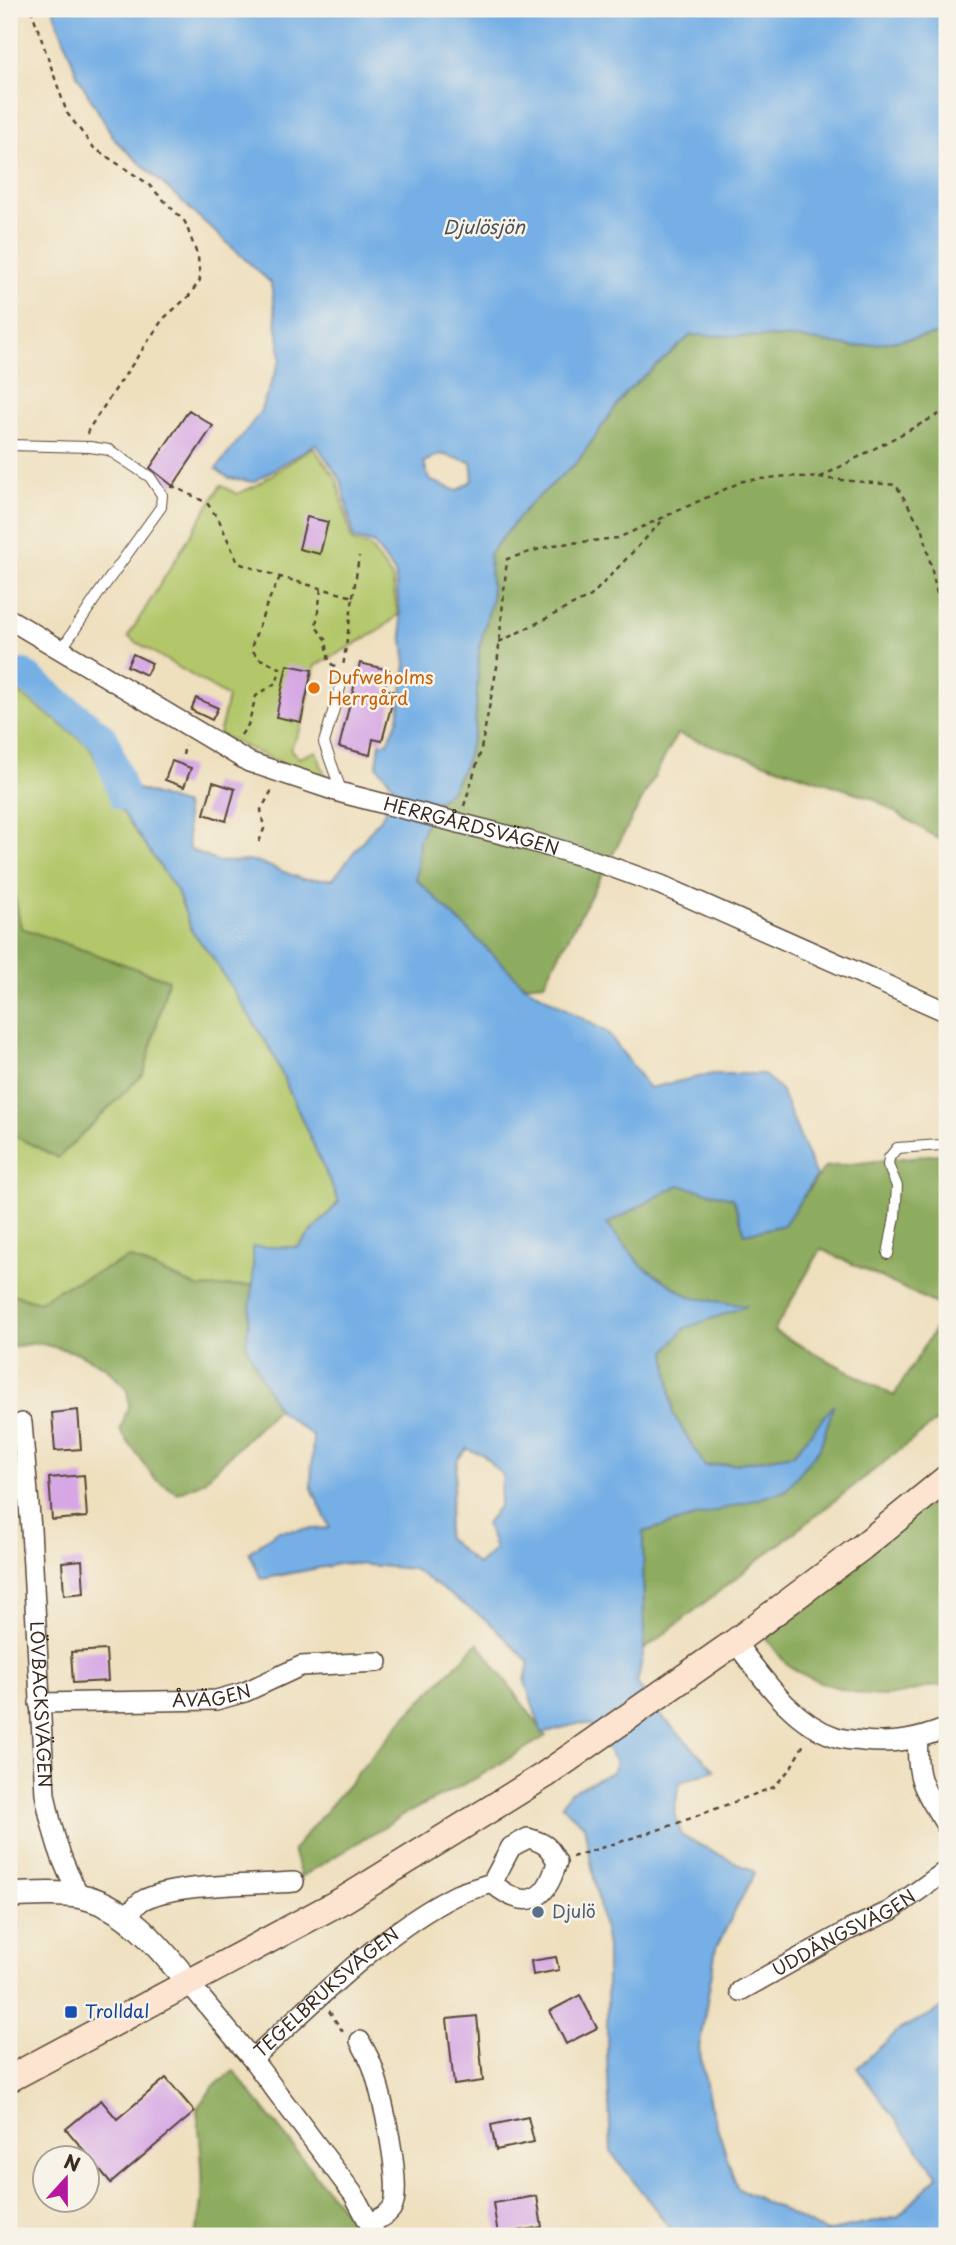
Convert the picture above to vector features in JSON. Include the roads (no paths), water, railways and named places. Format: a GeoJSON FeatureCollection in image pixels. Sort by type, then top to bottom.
{"type":"FeatureCollection","features":[{"type":"Feature","properties":{"kind":"main road"},"geometry":{"type":"LineString","coordinates":[[9,2079],[345,1899],[545,1775],[736,1642],[862,1547],[947,1478]]}},
{"type":"Feature","properties":{"kind":"street","name":"HERRGÅRDSVÄGEN"},"geometry":{"type":"LineString","coordinates":[[9,619],[249,762],[342,793],[581,856],[661,885],[947,1012]]}},
{"type":"Feature","properties":{"kind":"street","name":"LÖVBACKSVÄGEN"},"geometry":{"type":"LineString","coordinates":[[22,1423],[31,1529],[45,1794],[53,1835],[67,1874],[80,1896]]}},
{"type":"Feature","properties":{"kind":"street"},"geometry":{"type":"LineString","coordinates":[[736,1642],[785,1703],[813,1726],[839,1738],[876,1742],[918,1739],[947,1728]]}},
{"type":"Feature","properties":{"kind":"street","name":"ÅVÄGEN"},"geometry":{"type":"LineString","coordinates":[[39,1703],[216,1700],[245,1692],[301,1666],[377,1661]]}},
{"type":"Feature","properties":{"kind":"street"},"geometry":{"type":"LineString","coordinates":[[918,1739],[916,1764],[922,1785],[947,1827]]}},
{"type":"Feature","properties":{"kind":"street"},"geometry":{"type":"LineString","coordinates":[[528,1838],[544,1843],[557,1862],[551,1881],[542,1894],[532,1898],[516,1898],[492,1883],[511,1847],[528,1838]]}},
{"type":"Feature","properties":{"kind":"street","name":"UDDÄNGSVÄGEN"},"geometry":{"type":"LineString","coordinates":[[740,1992],[849,1930],[890,1911],[947,1870]]}},
{"type":"Feature","properties":{"kind":"street"},"geometry":{"type":"LineString","coordinates":[[125,1918],[142,1899],[158,1895],[214,1887],[295,1882]]}},
{"type":"Feature","properties":{"kind":"street","name":"TEGELBRUKSVÄGEN"},"geometry":{"type":"LineString","coordinates":[[188,1982],[252,2059],[384,1942],[418,1917],[458,1894],[492,1883]]}},
{"type":"Feature","properties":{"kind":"street"},"geometry":{"type":"LineString","coordinates":[[9,1895],[80,1896],[109,1907],[135,1924],[163,1951],[188,1982]]}},
{"type":"Feature","properties":{"kind":"street"},"geometry":{"type":"LineString","coordinates":[[252,2059],[354,2195],[373,2230],[391,2209],[396,2200],[397,2189],[375,2074],[360,2041]]}},
{"type":"Feature","properties":{"kind":"lane"},"geometry":{"type":"LineString","coordinates":[[9,445],[110,450],[150,477],[162,495],[161,507],[61,650]]}},
{"type":"Feature","properties":{"kind":"lane"},"geometry":{"type":"LineString","coordinates":[[342,681],[324,744],[342,793]]}},
{"type":"Feature","properties":{"kind":"lane"},"geometry":{"type":"LineString","coordinates":[[888,1254],[897,1186],[888,1165],[889,1158],[897,1148],[941,1145],[947,1142]]}},
{"type":"Feature","properties":{"kind":"water","name":"Djulösjön"},"geometry":{"type":"Polygon","coordinates":[[[53,9],[947,9],[947,333],[855,347],[799,338],[691,335],[626,392],[578,461],[527,507],[489,554],[492,598],[479,649],[475,727],[465,764],[451,790],[431,806],[419,840],[416,879],[524,985],[608,1033],[649,1088],[712,1074],[763,1074],[781,1090],[816,1177],[784,1225],[745,1234],[733,1198],[678,1185],[607,1224],[641,1265],[689,1297],[747,1306],[685,1328],[666,1351],[673,1414],[705,1466],[794,1454],[834,1404],[820,1448],[785,1491],[643,1532],[644,1650],[637,1684],[665,1720],[715,1770],[680,1782],[674,1812],[682,1836],[755,1872],[716,1948],[699,2048],[710,2105],[737,2188],[826,2232],[898,2217],[938,2176],[857,2068],[900,2029],[947,2006],[947,2236],[676,2236],[611,2152],[607,1946],[584,1825],[562,1806],[570,1792],[612,1772],[616,1762],[591,1725],[581,1723],[542,1733],[525,1682],[529,1662],[489,1622],[413,1569],[344,1563],[261,1579],[249,1552],[278,1531],[330,1528],[311,1486],[313,1436],[277,1409],[246,1345],[253,1285],[253,1247],[298,1247],[339,1202],[271,1050],[213,958],[192,931],[177,891],[119,807],[132,787],[185,805],[189,849],[218,862],[256,861],[302,879],[333,879],[385,812],[393,785],[377,766],[380,743],[388,743],[398,719],[406,665],[395,573],[374,544],[354,539],[341,480],[316,444],[253,482],[229,478],[216,469],[259,414],[281,358],[271,283],[115,140],[78,77],[53,9]],[[440,454],[424,462],[429,480],[457,491],[473,480],[471,462],[440,454]],[[467,1449],[458,1459],[446,1537],[478,1565],[495,1549],[486,1524],[499,1506],[503,1476],[482,1454],[467,1449]]]}},
{"type":"Feature","properties":{"kind":"waterway"},"geometry":{"type":"LineString","coordinates":[[9,676],[23,674],[104,739],[124,796]]}},
{"type":"Feature","properties":{"kind":"place","name":"Dufweholms Herrgård"},"geometry":{"type":"Point","coordinates":[314,688]}},
{"type":"Feature","properties":{"kind":"place","name":"Djulö"},"geometry":{"type":"Point","coordinates":[538,1912]}},
{"type":"Feature","properties":{"kind":"place","name":"Trolldal"},"geometry":{"type":"Point","coordinates":[71,2012]}}]}
